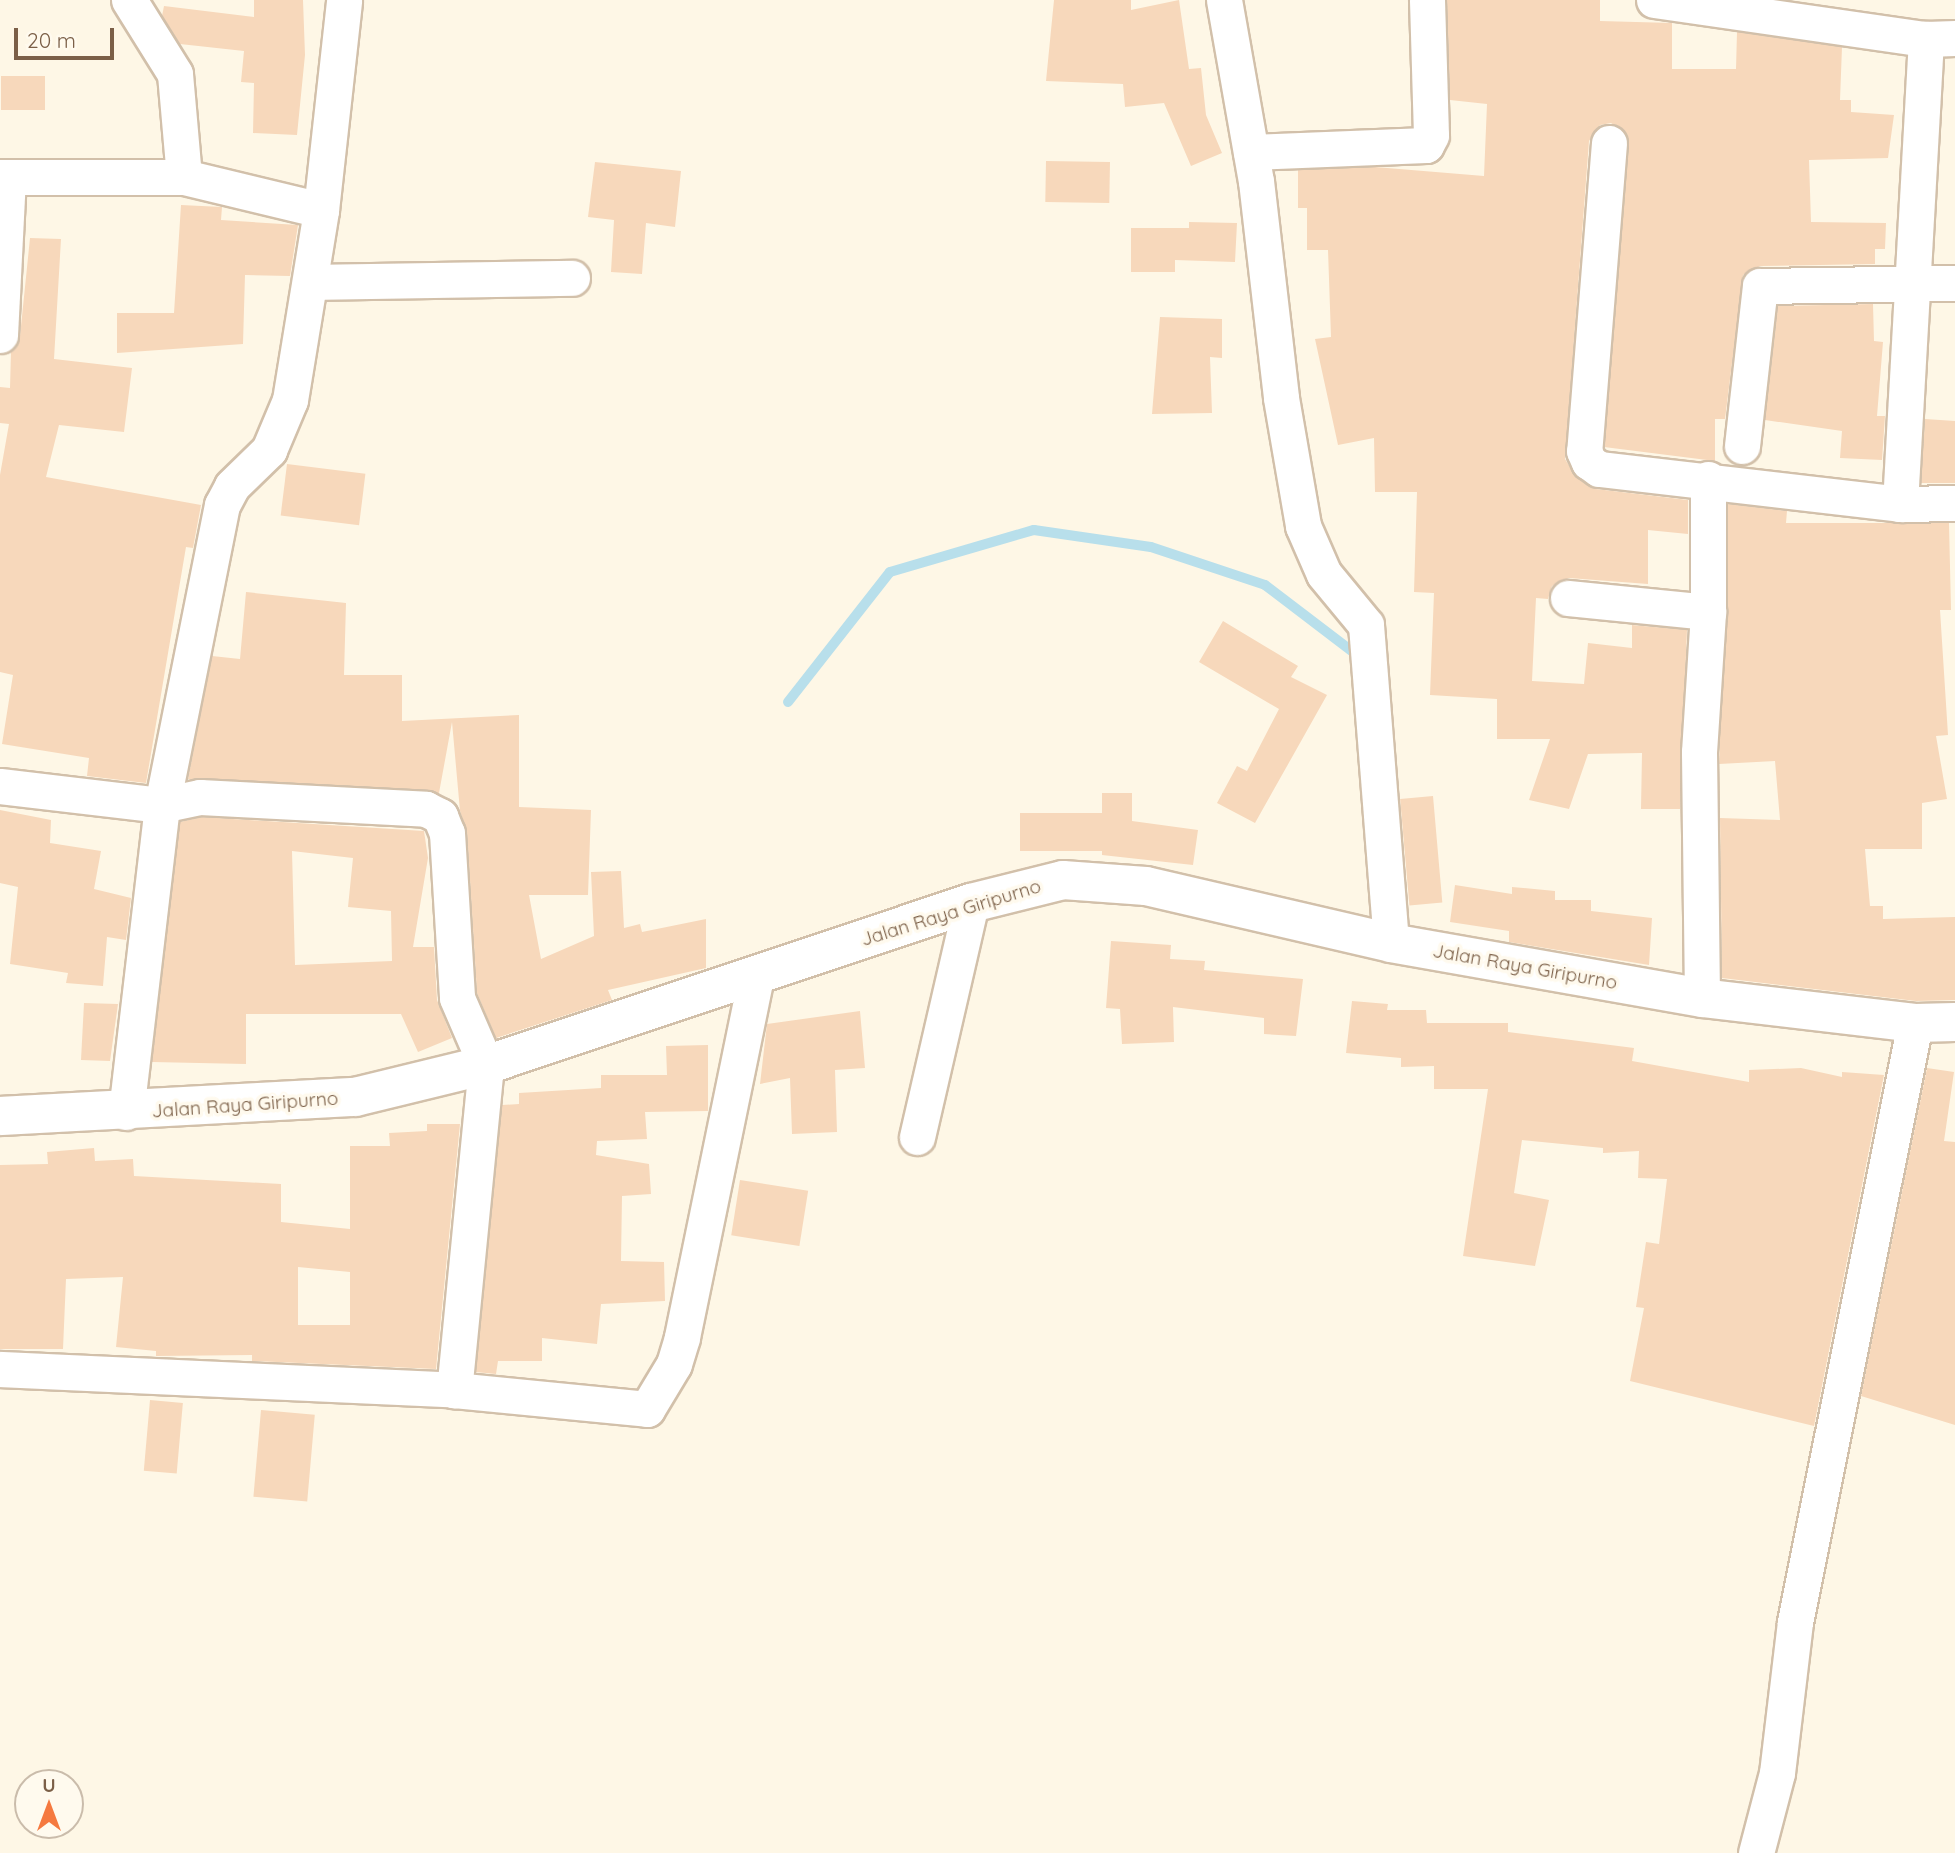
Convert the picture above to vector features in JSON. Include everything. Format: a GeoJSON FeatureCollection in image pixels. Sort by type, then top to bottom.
{"type":"FeatureCollection","features":[{"type":"Feature","properties":{"kind":"main road","name":"Jalan Raya Giripurno"},"geometry":{"type":"LineString","coordinates":[[0,1116],[327,1101],[485,1065],[756,977],[971,903],[1063,880],[1109,881],[1391,943],[1702,998],[1915,1023],[1955,1022]]}},
{"type":"Feature","properties":{"kind":"street"},"geometry":{"type":"LineString","coordinates":[[129,0],[174,74],[184,177]]}},
{"type":"Feature","properties":{"kind":"street"},"geometry":{"type":"LineString","coordinates":[[126,1112],[162,805],[222,505],[232,486],[269,450],[290,400],[321,210],[344,0]]}},
{"type":"Feature","properties":{"kind":"street"},"geometry":{"type":"LineString","coordinates":[[1224,0],[1251,152],[1281,398],[1303,526],[1324,574],[1366,625],[1391,943]]}},
{"type":"Feature","properties":{"kind":"street"},"geometry":{"type":"LineString","coordinates":[[1251,152],[1426,145],[1431,135],[1427,0]]}},
{"type":"Feature","properties":{"kind":"street"},"geometry":{"type":"LineString","coordinates":[[1654,0],[1842,14],[1940,39],[1916,284],[1900,503]]}},
{"type":"Feature","properties":{"kind":"street"},"geometry":{"type":"LineString","coordinates":[[1609,143],[1586,457],[1599,469],[1708,479],[1900,503],[1955,503]]}},
{"type":"Feature","properties":{"kind":"street"},"geometry":{"type":"LineString","coordinates":[[0,335],[4,177],[184,177],[321,210]]}},
{"type":"Feature","properties":{"kind":"street"},"geometry":{"type":"LineString","coordinates":[[310,282],[572,278]]}},
{"type":"Feature","properties":{"kind":"street"},"geometry":{"type":"LineString","coordinates":[[1742,446],[1760,286],[1955,282]]}},
{"type":"Feature","properties":{"kind":"street"},"geometry":{"type":"LineString","coordinates":[[1702,998],[1699,752],[1708,612],[1708,479]]}},
{"type":"Feature","properties":{"kind":"street"},"geometry":{"type":"LineString","coordinates":[[1569,598],[1708,612]]}},
{"type":"Feature","properties":{"kind":"street"},"geometry":{"type":"LineString","coordinates":[[0,786],[162,805],[200,797],[435,813],[447,833],[456,989],[485,1065],[454,1390]]}},
{"type":"Feature","properties":{"kind":"street"},"geometry":{"type":"LineString","coordinates":[[917,1137],[971,903]]}},
{"type":"Feature","properties":{"kind":"street"},"geometry":{"type":"LineString","coordinates":[[0,1369],[454,1390],[647,1409],[671,1371],[682,1337],[756,977]]}},
{"type":"Feature","properties":{"kind":"street"},"geometry":{"type":"LineString","coordinates":[[1756,1853],[1777,1773],[1795,1622],[1915,1023]]}},
{"type":"Feature","properties":{"kind":"building"},"geometry":{"type":"Polygon","coordinates":[[[254,0],[303,0],[305,55],[297,135],[253,133],[254,83],[241,82],[244,51],[180,44],[162,16],[164,6],[254,17],[254,0]]]}},
{"type":"Feature","properties":{"kind":"building"},"geometry":{"type":"Polygon","coordinates":[[[1054,0],[1131,0],[1131,10],[1179,0],[1189,69],[1201,68],[1206,115],[1222,153],[1191,166],[1164,103],[1125,107],[1123,84],[1046,81],[1054,0]]]}},
{"type":"Feature","properties":{"kind":"building"},"geometry":{"type":"Polygon","coordinates":[[[1447,0],[1600,0],[1600,21],[1672,23],[1672,69],[1736,69],[1737,32],[1842,47],[1840,100],[1851,100],[1851,112],[1894,115],[1888,158],[1809,160],[1811,222],[1886,223],[1885,249],[1875,249],[1875,264],[1760,266],[1743,275],[1725,419],[1715,419],[1715,461],[1604,447],[1629,145],[1627,134],[1611,123],[1600,125],[1589,141],[1565,459],[1577,478],[1596,489],[1688,500],[1688,534],[1648,530],[1648,584],[1569,578],[1552,586],[1548,599],[1536,598],[1532,681],[1584,684],[1588,643],[1632,648],[1632,625],[1687,630],[1680,809],[1641,809],[1642,753],[1588,754],[1569,809],[1529,800],[1550,739],[1497,739],[1497,699],[1430,695],[1434,593],[1414,592],[1417,492],[1375,492],[1374,438],[1338,445],[1315,339],[1331,337],[1328,250],[1307,250],[1307,208],[1298,208],[1298,170],[1375,167],[1484,176],[1487,104],[1450,100],[1447,0]]]}},
{"type":"Feature","properties":{"kind":"building"},"geometry":{"type":"Polygon","coordinates":[[[1,76],[45,76],[45,110],[1,110],[1,76]]]}},
{"type":"Feature","properties":{"kind":"building"},"geometry":{"type":"Polygon","coordinates":[[[1046,161],[1110,162],[1109,203],[1045,202],[1046,161]]]}},
{"type":"Feature","properties":{"kind":"building"},"geometry":{"type":"Polygon","coordinates":[[[595,162],[681,171],[675,227],[646,223],[642,274],[611,272],[614,220],[588,217],[595,162]]]}},
{"type":"Feature","properties":{"kind":"building"},"geometry":{"type":"Polygon","coordinates":[[[181,205],[222,207],[221,220],[298,225],[290,276],[245,275],[243,344],[117,353],[117,313],[174,313],[181,205]]]}},
{"type":"Feature","properties":{"kind":"building"},"geometry":{"type":"Polygon","coordinates":[[[1189,222],[1237,223],[1235,262],[1175,260],[1175,272],[1131,272],[1131,228],[1189,228],[1189,222]]]}},
{"type":"Feature","properties":{"kind":"building"},"geometry":{"type":"Polygon","coordinates":[[[30,238],[61,239],[54,359],[132,368],[124,432],[59,425],[46,477],[201,505],[193,548],[186,547],[146,783],[87,776],[89,758],[2,744],[13,675],[0,672],[0,475],[9,424],[0,423],[0,387],[10,388],[11,351],[20,336],[30,238]]]}},
{"type":"Feature","properties":{"kind":"building"},"geometry":{"type":"Polygon","coordinates":[[[1873,304],[1874,341],[1883,342],[1877,416],[1885,416],[1882,460],[1840,458],[1842,431],[1765,420],[1778,306],[1873,304]]]}},
{"type":"Feature","properties":{"kind":"building"},"geometry":{"type":"Polygon","coordinates":[[[1160,317],[1222,319],[1222,358],[1210,357],[1212,413],[1152,414],[1160,317]]]}},
{"type":"Feature","properties":{"kind":"building"},"geometry":{"type":"Polygon","coordinates":[[[1925,419],[1955,421],[1955,483],[1921,483],[1925,419]]]}},
{"type":"Feature","properties":{"kind":"building"},"geometry":{"type":"Polygon","coordinates":[[[287,464],[365,474],[359,525],[281,516],[287,464]]]}},
{"type":"Feature","properties":{"kind":"building"},"geometry":{"type":"Polygon","coordinates":[[[1728,504],[1787,511],[1786,523],[1949,523],[1951,610],[1940,610],[1948,735],[1936,736],[1947,799],[1922,803],[1922,849],[1865,849],[1870,906],[1883,906],[1883,919],[1955,917],[1955,1000],[1916,1001],[1722,978],[1720,818],[1780,820],[1775,761],[1719,764],[1728,504]]]}},
{"type":"Feature","properties":{"kind":"building"},"geometry":{"type":"Polygon","coordinates":[[[246,592],[346,603],[344,675],[402,675],[402,721],[519,715],[519,807],[591,810],[588,895],[529,895],[541,959],[594,936],[591,872],[621,871],[624,928],[640,924],[642,932],[706,919],[706,968],[608,990],[612,1000],[496,1038],[477,993],[467,832],[460,811],[452,722],[439,793],[188,779],[212,656],[240,659],[246,592]]]}},
{"type":"Feature","properties":{"kind":"building"},"geometry":{"type":"Polygon","coordinates":[[[1223,621],[1298,666],[1291,677],[1327,695],[1255,823],[1217,803],[1237,766],[1247,771],[1279,709],[1199,662],[1223,621]]]}},
{"type":"Feature","properties":{"kind":"building"},"geometry":{"type":"Polygon","coordinates":[[[1102,793],[1132,793],[1132,821],[1198,830],[1193,865],[1102,855],[1102,851],[1020,851],[1020,813],[1102,813],[1102,793]]]}},
{"type":"Feature","properties":{"kind":"building"},"geometry":{"type":"Polygon","coordinates":[[[1433,796],[1442,903],[1409,905],[1400,799],[1433,796]]]}},
{"type":"Feature","properties":{"kind":"building"},"geometry":{"type":"Polygon","coordinates":[[[0,810],[51,820],[50,843],[101,851],[94,889],[131,898],[126,940],[107,937],[103,986],[66,983],[68,973],[10,964],[18,887],[0,883],[0,810]]]}},
{"type":"Feature","properties":{"kind":"building"},"geometry":{"type":"Polygon","coordinates":[[[202,817],[424,831],[428,858],[413,947],[434,947],[437,1000],[452,1038],[418,1052],[401,1014],[246,1014],[246,1064],[152,1062],[180,822],[202,817]],[[292,851],[295,965],[392,961],[391,911],[348,907],[353,858],[292,851]]]}},
{"type":"Feature","properties":{"kind":"building"},"geometry":{"type":"Polygon","coordinates":[[[1455,885],[1512,894],[1512,887],[1555,891],[1555,900],[1591,900],[1591,911],[1652,918],[1649,965],[1509,942],[1509,931],[1450,922],[1455,885]]]}},
{"type":"Feature","properties":{"kind":"building"},"geometry":{"type":"Polygon","coordinates":[[[1111,941],[1171,945],[1170,959],[1205,961],[1204,970],[1303,979],[1296,1036],[1264,1034],[1264,1018],[1173,1007],[1174,1042],[1122,1044],[1120,1009],[1106,1008],[1111,941]]]}},
{"type":"Feature","properties":{"kind":"building"},"geometry":{"type":"Polygon","coordinates":[[[1352,1001],[1388,1004],[1387,1010],[1426,1010],[1427,1023],[1508,1023],[1508,1032],[1634,1048],[1632,1061],[1749,1082],[1749,1070],[1801,1068],[1842,1077],[1842,1072],[1884,1075],[1814,1426],[1630,1381],[1644,1308],[1636,1307],[1646,1242],[1659,1244],[1667,1179],[1638,1178],[1639,1151],[1603,1153],[1603,1148],[1522,1140],[1514,1193],[1549,1200],[1535,1266],[1463,1256],[1488,1089],[1434,1089],[1434,1066],[1401,1067],[1401,1058],[1346,1053],[1352,1001]]]}},
{"type":"Feature","properties":{"kind":"building"},"geometry":{"type":"Polygon","coordinates":[[[84,1003],[118,1004],[110,1061],[81,1060],[84,1003]]]}},
{"type":"Feature","properties":{"kind":"building"},"geometry":{"type":"Polygon","coordinates":[[[860,1011],[865,1068],[835,1070],[837,1132],[792,1134],[790,1078],[760,1084],[767,1024],[860,1011]]]}},
{"type":"Feature","properties":{"kind":"building"},"geometry":{"type":"Polygon","coordinates":[[[708,1045],[708,1111],[645,1112],[647,1139],[597,1141],[596,1155],[649,1164],[651,1194],[622,1196],[621,1261],[664,1262],[665,1301],[601,1304],[597,1344],[542,1338],[542,1361],[498,1361],[496,1374],[476,1372],[502,1105],[519,1104],[519,1093],[601,1088],[601,1075],[667,1075],[666,1046],[708,1045]]]}},
{"type":"Feature","properties":{"kind":"building"},"geometry":{"type":"Polygon","coordinates":[[[1927,1068],[1954,1072],[1944,1141],[1955,1142],[1955,1425],[1861,1396],[1927,1068]]]}},
{"type":"Feature","properties":{"kind":"building"},"geometry":{"type":"Polygon","coordinates":[[[427,1124],[460,1124],[436,1369],[252,1361],[252,1355],[156,1356],[156,1351],[116,1347],[123,1277],[66,1279],[63,1349],[0,1349],[0,1165],[48,1164],[47,1152],[94,1148],[95,1161],[133,1159],[134,1176],[281,1184],[281,1222],[350,1229],[350,1146],[390,1146],[389,1133],[427,1131],[427,1124]],[[298,1267],[298,1325],[350,1325],[350,1272],[298,1267]]]}},
{"type":"Feature","properties":{"kind":"building"},"geometry":{"type":"Polygon","coordinates":[[[740,1180],[808,1191],[799,1246],[731,1235],[740,1180]]]}},
{"type":"Feature","properties":{"kind":"building"},"geometry":{"type":"Polygon","coordinates":[[[150,1400],[183,1403],[177,1474],[144,1471],[150,1400]]]}},
{"type":"Feature","properties":{"kind":"building"},"geometry":{"type":"Polygon","coordinates":[[[261,1410],[315,1415],[307,1501],[253,1497],[261,1410]]]}},
{"type":"Feature","properties":{"kind":"waterway"},"geometry":{"type":"LineString","coordinates":[[788,702],[890,572],[1034,530],[1151,547],[1265,585],[1353,652]]}}]}
